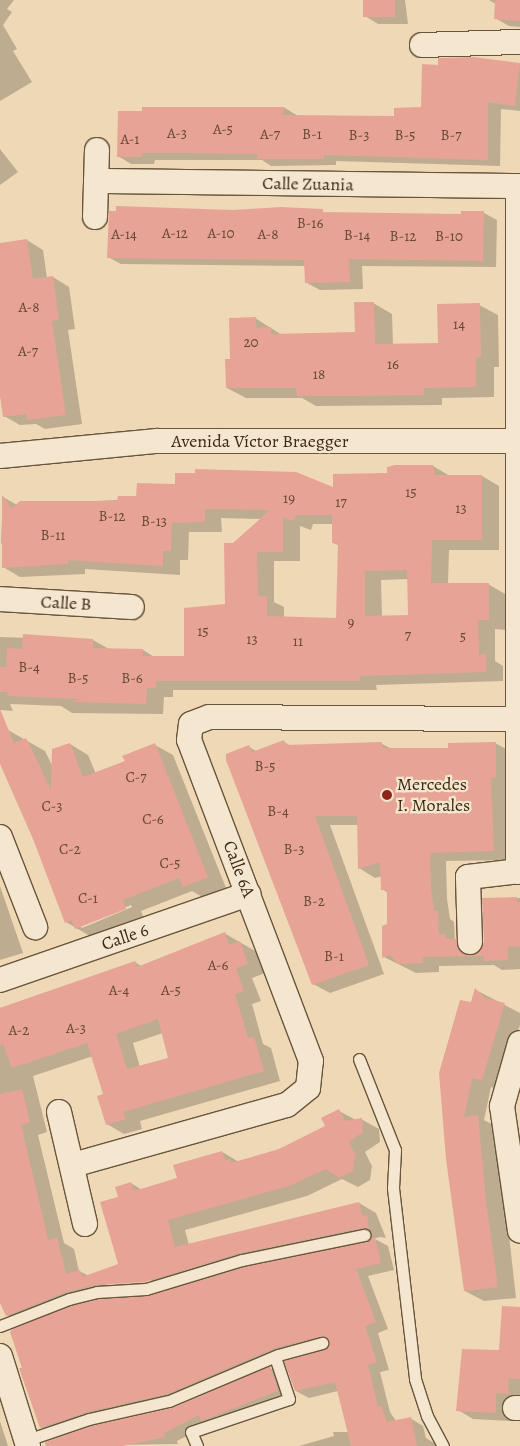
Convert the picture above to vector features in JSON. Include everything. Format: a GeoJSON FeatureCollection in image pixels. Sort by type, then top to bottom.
{"type":"FeatureCollection","features":[{"type":"Feature","properties":{"kind":"street"},"geometry":{"type":"LineString","coordinates":[[422,45],[520,42]]}},
{"type":"Feature","properties":{"kind":"street"},"geometry":{"type":"LineString","coordinates":[[95,217],[97,150]]}},
{"type":"Feature","properties":{"kind":"street","name":"Calle Zuania"},"geometry":{"type":"LineString","coordinates":[[96,181],[519,186]]}},
{"type":"Feature","properties":{"kind":"street"},"geometry":{"type":"LineString","coordinates":[[470,942],[468,877],[519,872],[519,186]]}},
{"type":"Feature","properties":{"kind":"street","name":"Avenida Víctor Braegger"},"geometry":{"type":"LineString","coordinates":[[0,456],[157,442],[520,440]]}},
{"type":"Feature","properties":{"kind":"street","name":"Calle B"},"geometry":{"type":"LineString","coordinates":[[0,599],[132,607]]}},
{"type":"Feature","properties":{"kind":"street","name":"Calle 6A"},"geometry":{"type":"LineString","coordinates":[[73,1165],[287,1106],[308,1088],[311,1061],[249,894],[188,740],[191,724],[209,716],[518,719]]}},
{"type":"Feature","properties":{"kind":"street"},"geometry":{"type":"LineString","coordinates":[[0,837],[35,927]]}},
{"type":"Feature","properties":{"kind":"street","name":"Calle 6"},"geometry":{"type":"LineString","coordinates":[[0,980],[249,894]]}},
{"type":"Feature","properties":{"kind":"street"},"geometry":{"type":"LineString","coordinates":[[520,1043],[502,1106],[520,1230]]}},
{"type":"Feature","properties":{"kind":"street"},"geometry":{"type":"LineString","coordinates":[[59,1112],[73,1165],[85,1224]]}},
{"type":"Feature","properties":{"kind":"street"},"geometry":{"type":"LineString","coordinates":[[0,1356],[27,1443]]}},
{"type":"Feature","properties":{"kind":"lane"},"geometry":{"type":"LineString","coordinates":[[359,1059],[395,1150],[393,1188],[415,1379],[427,1416],[443,1446]]}},
{"type":"Feature","properties":{"kind":"lane"},"geometry":{"type":"LineString","coordinates":[[0,1326],[69,1299],[97,1292],[146,1289],[242,1260],[364,1235]]}},
{"type":"Feature","properties":{"kind":"lane"},"geometry":{"type":"LineString","coordinates":[[27,1443],[89,1419],[169,1401],[275,1357],[322,1343]]}},
{"type":"Feature","properties":{"kind":"lane"},"geometry":{"type":"LineString","coordinates":[[197,1446],[191,1432],[289,1399],[275,1357]]}},
{"type":"Feature","properties":{"kind":"building"},"geometry":{"type":"Polygon","coordinates":[[[363,0],[395,0],[395,17],[363,17],[363,0]]]}},
{"type":"Feature","properties":{"kind":"building"},"geometry":{"type":"Polygon","coordinates":[[[495,0],[520,0],[520,21],[494,19],[495,0]]]}},
{"type":"Feature","properties":{"kind":"building"},"geometry":{"type":"Polygon","coordinates":[[[473,57],[520,63],[515,106],[488,102],[488,160],[324,155],[324,159],[257,159],[257,154],[189,153],[142,153],[142,157],[117,157],[118,111],[142,111],[142,107],[285,107],[283,115],[394,116],[394,108],[421,107],[422,64],[438,65],[438,58],[473,57]]]}},
{"type":"Feature","properties":{"kind":"building"},"geometry":{"type":"Polygon","coordinates":[[[116,206],[233,210],[281,207],[323,209],[323,212],[461,214],[461,211],[484,211],[483,261],[349,259],[350,282],[305,283],[304,260],[107,258],[109,211],[116,211],[116,206]]]}},
{"type":"Feature","properties":{"kind":"building"},"geometry":{"type":"Polygon","coordinates":[[[27,239],[33,279],[53,276],[59,320],[52,321],[66,415],[27,420],[26,414],[3,417],[0,396],[0,243],[27,239]]]}},
{"type":"Feature","properties":{"kind":"building"},"geometry":{"type":"Polygon","coordinates":[[[354,302],[374,302],[375,344],[438,343],[437,304],[480,303],[481,357],[476,357],[476,387],[424,388],[424,395],[355,396],[297,396],[296,388],[226,388],[225,359],[230,359],[229,318],[256,317],[256,328],[271,327],[271,334],[355,332],[354,302]]]}},
{"type":"Feature","properties":{"kind":"building"},"geometry":{"type":"Polygon","coordinates":[[[395,465],[433,465],[435,475],[482,475],[482,540],[432,540],[431,583],[489,583],[489,620],[478,620],[479,655],[486,654],[486,672],[360,676],[360,681],[156,681],[156,688],[147,688],[146,704],[72,702],[80,699],[7,696],[8,692],[0,692],[0,667],[6,667],[7,648],[22,649],[23,634],[93,639],[93,648],[143,649],[143,656],[184,656],[184,608],[225,604],[224,543],[233,543],[270,510],[205,509],[205,522],[172,523],[171,551],[163,551],[163,566],[68,560],[68,564],[2,568],[2,495],[12,508],[20,501],[117,501],[118,496],[136,496],[137,483],[175,484],[175,473],[195,473],[195,469],[296,472],[333,487],[333,474],[387,473],[387,467],[395,465]],[[296,515],[293,521],[283,517],[283,552],[257,552],[258,596],[267,596],[267,616],[336,618],[338,543],[332,543],[332,515],[296,515]],[[407,570],[365,571],[365,616],[408,615],[407,570]]]}},
{"type":"Feature","properties":{"kind":"building"},"geometry":{"type":"Polygon","coordinates":[[[0,709],[14,743],[26,738],[51,790],[52,749],[70,743],[83,777],[125,761],[122,756],[155,743],[208,877],[183,887],[179,878],[123,900],[126,909],[75,929],[71,920],[65,923],[33,839],[0,764],[0,709]]]}},
{"type":"Feature","properties":{"kind":"building"},"geometry":{"type":"Polygon","coordinates":[[[284,740],[286,745],[382,742],[382,748],[448,748],[448,743],[496,742],[496,778],[491,778],[494,851],[430,853],[431,889],[434,911],[438,911],[439,934],[445,934],[446,939],[456,939],[459,950],[470,956],[478,953],[484,942],[482,898],[517,897],[517,902],[520,902],[520,946],[508,947],[508,960],[484,961],[484,956],[423,957],[423,963],[398,964],[390,955],[382,958],[382,926],[387,924],[387,890],[381,890],[380,862],[358,869],[357,816],[315,816],[369,965],[312,985],[226,760],[226,754],[249,745],[252,752],[284,740]]]}},
{"type":"Feature","properties":{"kind":"building"},"geometry":{"type":"Polygon","coordinates":[[[225,932],[229,945],[240,941],[248,964],[236,968],[244,991],[235,994],[248,1038],[254,1037],[264,1071],[123,1112],[126,1119],[106,1125],[97,1096],[103,1094],[87,1043],[12,1068],[3,1044],[0,1045],[0,1008],[135,961],[137,967],[225,932]],[[158,1019],[116,1034],[127,1069],[168,1058],[158,1019]]]}},
{"type":"Feature","properties":{"kind":"building"},"geometry":{"type":"Polygon","coordinates":[[[475,988],[485,998],[505,1003],[482,1080],[472,1078],[464,1117],[478,1115],[486,1201],[498,1287],[464,1291],[446,1159],[439,1073],[460,1000],[471,1002],[475,988]]]}},
{"type":"Feature","properties":{"kind":"building"},"geometry":{"type":"Polygon","coordinates":[[[22,1089],[30,1122],[21,1125],[48,1240],[57,1237],[66,1274],[80,1270],[82,1277],[118,1264],[100,1202],[118,1197],[115,1187],[131,1182],[134,1191],[177,1178],[173,1165],[222,1151],[225,1160],[230,1159],[231,1163],[279,1149],[325,1126],[321,1118],[339,1109],[345,1121],[362,1118],[363,1132],[349,1142],[355,1155],[353,1171],[339,1178],[326,1169],[289,1186],[168,1220],[175,1247],[359,1202],[362,1216],[367,1215],[369,1229],[362,1228],[240,1253],[145,1282],[95,1285],[66,1292],[6,1316],[0,1303],[0,1094],[22,1089]]]}},
{"type":"Feature","properties":{"kind":"building"},"geometry":{"type":"Polygon","coordinates":[[[375,1237],[381,1263],[356,1269],[376,1322],[365,1326],[377,1362],[368,1365],[378,1407],[381,1406],[387,1422],[411,1417],[417,1446],[351,1446],[335,1382],[295,1391],[284,1361],[327,1349],[329,1341],[323,1336],[275,1348],[167,1394],[87,1412],[40,1428],[19,1368],[22,1368],[10,1332],[12,1329],[71,1306],[98,1299],[148,1296],[244,1267],[366,1242],[375,1237]]]}},
{"type":"Feature","properties":{"kind":"building"},"geometry":{"type":"Polygon","coordinates":[[[502,1306],[520,1307],[520,1379],[509,1378],[508,1394],[496,1393],[496,1413],[456,1411],[462,1349],[499,1350],[502,1306]]]}},
{"type":"Feature","properties":{"kind":"building"},"geometry":{"type":"Polygon","coordinates":[[[270,1366],[278,1391],[201,1421],[199,1415],[164,1433],[165,1437],[123,1446],[47,1446],[45,1442],[91,1426],[172,1408],[270,1366]]]}},
{"type":"Feature","properties":{"kind":"place","name":"Mercedes I. Morales"},"geometry":{"type":"Point","coordinates":[387,795]}}]}
